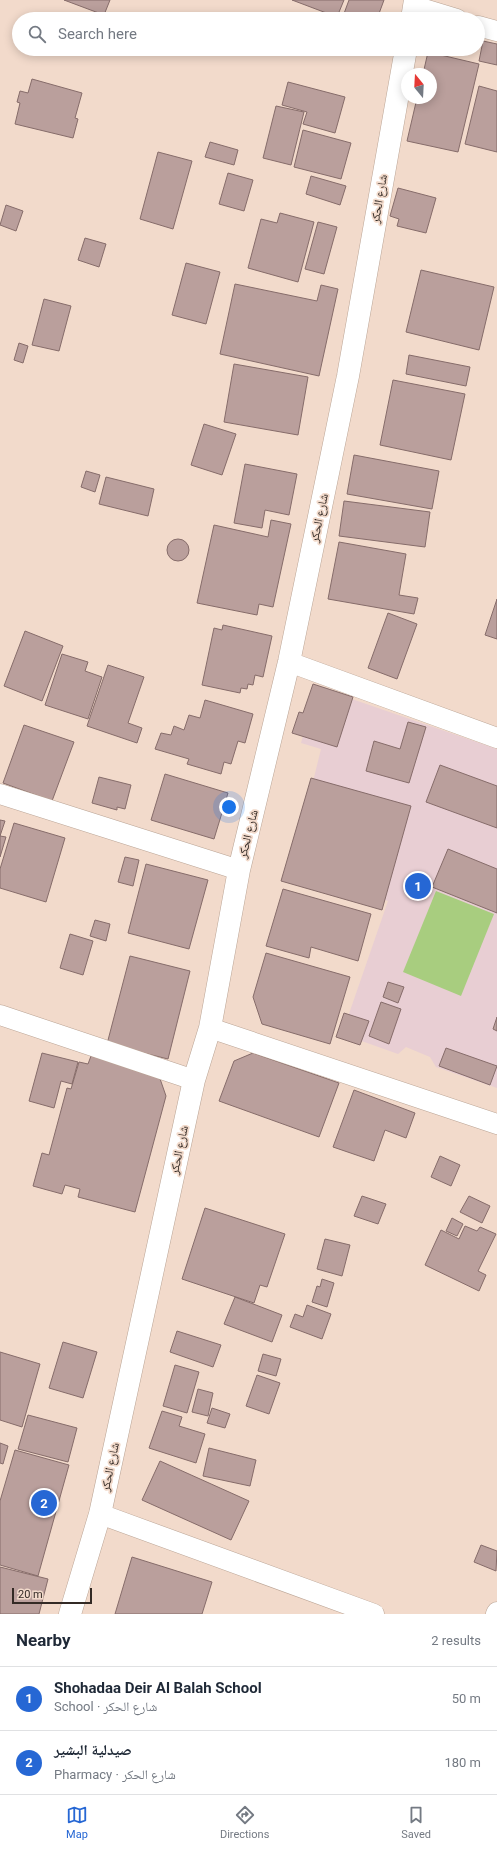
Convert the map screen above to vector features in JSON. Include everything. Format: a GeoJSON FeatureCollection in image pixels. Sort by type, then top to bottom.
{"type":"FeatureCollection","features":[{"type":"Feature","properties":{"kind":"street"},"geometry":{"type":"LineString","coordinates":[[414,8],[430,12]]}},
{"type":"Feature","properties":{"kind":"street"},"geometry":{"type":"LineString","coordinates":[[485,28],[497,32]]}},
{"type":"Feature","properties":{"kind":"street","name":"شارع الحكر"},"geometry":{"type":"LineString","coordinates":[[70,1614],[100,1514],[194,1080],[210,1028],[239,870],[289,662],[348,376],[405,56]]}},
{"type":"Feature","properties":{"kind":"street"},"geometry":{"type":"LineString","coordinates":[[289,662],[497,738]]}},
{"type":"Feature","properties":{"kind":"street"},"geometry":{"type":"LineString","coordinates":[[0,794],[239,870]]}},
{"type":"Feature","properties":{"kind":"street"},"geometry":{"type":"LineString","coordinates":[[0,1015],[194,1080]]}},
{"type":"Feature","properties":{"kind":"street"},"geometry":{"type":"LineString","coordinates":[[210,1028],[497,1124]]}},
{"type":"Feature","properties":{"kind":"street"},"geometry":{"type":"LineString","coordinates":[[100,1514],[374,1614]]}},
{"type":"Feature","properties":{"kind":"shaded area"},"geometry":{"type":"Polygon","coordinates":[[[317,687],[497,749],[497,1088],[436,1067],[430,1057],[406,1047],[398,1054],[342,1034],[388,901],[291,871],[321,749],[301,743],[317,687]]]}},
{"type":"Feature","properties":{"kind":"green space"},"geometry":{"type":"Polygon","coordinates":[[[436,891],[494,914],[461,996],[403,972],[436,891]]]}},
{"type":"Feature","properties":{"kind":"building"},"geometry":{"type":"Polygon","coordinates":[[[64,0],[110,0],[105,12],[96,12],[64,0]]]}},
{"type":"Feature","properties":{"kind":"building"},"geometry":{"type":"Polygon","coordinates":[[[292,0],[344,0],[339,12],[324,12],[292,0]]]}},
{"type":"Feature","properties":{"kind":"building"},"geometry":{"type":"Polygon","coordinates":[[[349,0],[384,0],[380,12],[345,12],[349,0]]]}},
{"type":"Feature","properties":{"kind":"building"},"geometry":{"type":"Polygon","coordinates":[[[485,41],[497,44],[497,65],[479,61],[480,56],[485,56],[485,41]]]}},
{"type":"Feature","properties":{"kind":"building"},"geometry":{"type":"Polygon","coordinates":[[[427,56],[445,56],[479,64],[458,152],[407,141],[416,104],[437,104],[437,68],[424,68],[427,56]]]}},
{"type":"Feature","properties":{"kind":"building"},"geometry":{"type":"Polygon","coordinates":[[[32,79],[82,93],[75,118],[78,119],[73,138],[15,124],[20,103],[17,102],[20,91],[28,93],[32,79]]]}},
{"type":"Feature","properties":{"kind":"building"},"geometry":{"type":"Polygon","coordinates":[[[288,82],[345,97],[335,133],[303,124],[307,112],[282,105],[288,82]]]}},
{"type":"Feature","properties":{"kind":"building"},"geometry":{"type":"Polygon","coordinates":[[[479,86],[497,91],[497,152],[465,144],[479,86]]]}},
{"type":"Feature","properties":{"kind":"building"},"geometry":{"type":"Polygon","coordinates":[[[276,106],[304,112],[291,165],[263,158],[276,106]]]}},
{"type":"Feature","properties":{"kind":"building"},"geometry":{"type":"Polygon","coordinates":[[[303,130],[351,143],[341,179],[294,167],[303,130]]]}},
{"type":"Feature","properties":{"kind":"building"},"geometry":{"type":"Polygon","coordinates":[[[210,142],[238,150],[234,165],[205,157],[210,142]]]}},
{"type":"Feature","properties":{"kind":"building"},"geometry":{"type":"Polygon","coordinates":[[[158,152],[192,161],[173,229],[140,219],[158,152]]]}},
{"type":"Feature","properties":{"kind":"building"},"geometry":{"type":"Polygon","coordinates":[[[228,173],[253,180],[244,211],[219,204],[228,173]]]}},
{"type":"Feature","properties":{"kind":"building"},"geometry":{"type":"Polygon","coordinates":[[[311,176],[346,186],[340,205],[306,194],[311,176]]]}},
{"type":"Feature","properties":{"kind":"building"},"geometry":{"type":"Polygon","coordinates":[[[398,188],[436,198],[426,233],[397,226],[399,219],[390,216],[398,188]]]}},
{"type":"Feature","properties":{"kind":"building"},"geometry":{"type":"Polygon","coordinates":[[[6,205],[23,211],[16,231],[0,225],[6,205]]]}},
{"type":"Feature","properties":{"kind":"building"},"geometry":{"type":"Polygon","coordinates":[[[280,213],[314,222],[298,282],[248,268],[261,219],[277,223],[280,213]]]}},
{"type":"Feature","properties":{"kind":"building"},"geometry":{"type":"Polygon","coordinates":[[[318,222],[337,227],[324,274],[305,269],[318,222]]]}},
{"type":"Feature","properties":{"kind":"building"},"geometry":{"type":"Polygon","coordinates":[[[85,238],[106,244],[99,267],[78,260],[85,238]]]}},
{"type":"Feature","properties":{"kind":"building"},"geometry":{"type":"Polygon","coordinates":[[[186,263],[220,272],[206,324],[172,315],[186,263]]]}},
{"type":"Feature","properties":{"kind":"building"},"geometry":{"type":"Polygon","coordinates":[[[421,270],[494,287],[479,350],[406,332],[421,270]]]}},
{"type":"Feature","properties":{"kind":"building"},"geometry":{"type":"Polygon","coordinates":[[[235,284],[317,301],[321,285],[338,289],[319,376],[220,354],[235,284]]]}},
{"type":"Feature","properties":{"kind":"building"},"geometry":{"type":"Polygon","coordinates":[[[44,299],[71,306],[59,351],[32,345],[44,299]]]}},
{"type":"Feature","properties":{"kind":"building"},"geometry":{"type":"Polygon","coordinates":[[[19,343],[28,346],[23,363],[14,360],[19,343]]]}},
{"type":"Feature","properties":{"kind":"building"},"geometry":{"type":"Polygon","coordinates":[[[409,355],[470,367],[466,386],[406,374],[409,355]]]}},
{"type":"Feature","properties":{"kind":"building"},"geometry":{"type":"Polygon","coordinates":[[[234,364],[308,377],[298,435],[224,422],[234,364]]]}},
{"type":"Feature","properties":{"kind":"building"},"geometry":{"type":"Polygon","coordinates":[[[393,380],[465,394],[451,460],[380,445],[393,380]]]}},
{"type":"Feature","properties":{"kind":"building"},"geometry":{"type":"Polygon","coordinates":[[[204,424],[236,434],[222,475],[191,465],[204,424]]]}},
{"type":"Feature","properties":{"kind":"building"},"geometry":{"type":"Polygon","coordinates":[[[354,455],[439,471],[432,509],[347,494],[354,455]]]}},
{"type":"Feature","properties":{"kind":"building"},"geometry":{"type":"Polygon","coordinates":[[[245,464],[297,474],[289,515],[265,510],[262,528],[234,523],[245,464]]]}},
{"type":"Feature","properties":{"kind":"building"},"geometry":{"type":"Polygon","coordinates":[[[86,471],[100,475],[95,492],[81,487],[86,471]]]}},
{"type":"Feature","properties":{"kind":"building"},"geometry":{"type":"Polygon","coordinates":[[[106,477],[154,489],[148,516],[99,504],[106,477]]]}},
{"type":"Feature","properties":{"kind":"building"},"geometry":{"type":"Polygon","coordinates":[[[344,501],[430,512],[425,547],[339,536],[344,501]]]}},
{"type":"Feature","properties":{"kind":"building"},"geometry":{"type":"Polygon","coordinates":[[[271,520],[291,524],[273,607],[259,604],[257,615],[197,603],[214,525],[268,537],[271,520]]]}},
{"type":"Feature","properties":{"kind":"building"},"geometry":{"type":"Polygon","coordinates":[[[178,539],[186,542],[189,550],[186,558],[178,561],[170,558],[167,550],[170,542],[178,539]]]}},
{"type":"Feature","properties":{"kind":"building"},"geometry":{"type":"Polygon","coordinates":[[[339,542],[406,554],[399,595],[418,598],[414,614],[328,599],[339,542]]]}},
{"type":"Feature","properties":{"kind":"building"},"geometry":{"type":"Polygon","coordinates":[[[497,599],[497,639],[485,635],[497,599]]]}},
{"type":"Feature","properties":{"kind":"building"},"geometry":{"type":"Polygon","coordinates":[[[388,613],[417,624],[397,679],[368,668],[388,613]]]}},
{"type":"Feature","properties":{"kind":"building"},"geometry":{"type":"Polygon","coordinates":[[[223,625],[272,636],[263,677],[255,675],[253,685],[248,684],[247,689],[241,688],[240,693],[202,685],[214,628],[222,630],[223,625]]]}},
{"type":"Feature","properties":{"kind":"building"},"geometry":{"type":"Polygon","coordinates":[[[25,631],[63,646],[42,701],[4,686],[25,631]]]}},
{"type":"Feature","properties":{"kind":"building"},"geometry":{"type":"Polygon","coordinates":[[[62,654],[88,662],[85,671],[102,677],[88,719],[45,705],[62,654]]]}},
{"type":"Feature","properties":{"kind":"building"},"geometry":{"type":"Polygon","coordinates":[[[108,665],[144,677],[128,723],[142,728],[137,743],[87,726],[108,665]]]}},
{"type":"Feature","properties":{"kind":"building"},"geometry":{"type":"Polygon","coordinates":[[[313,684],[353,697],[337,747],[292,733],[299,712],[303,713],[313,684]]]}},
{"type":"Feature","properties":{"kind":"building"},"geometry":{"type":"Polygon","coordinates":[[[205,700],[253,714],[245,743],[238,741],[231,764],[224,762],[221,774],[187,764],[189,759],[155,749],[161,733],[171,735],[174,726],[184,730],[189,715],[200,718],[205,700]]]}},
{"type":"Feature","properties":{"kind":"building"},"geometry":{"type":"Polygon","coordinates":[[[408,722],[426,727],[409,783],[366,771],[374,741],[400,749],[408,722]]]}},
{"type":"Feature","properties":{"kind":"building"},"geometry":{"type":"Polygon","coordinates":[[[24,725],[74,742],[52,801],[3,783],[24,725]]]}},
{"type":"Feature","properties":{"kind":"building"},"geometry":{"type":"Polygon","coordinates":[[[440,765],[497,786],[497,828],[426,802],[440,765]]]}},
{"type":"Feature","properties":{"kind":"building"},"geometry":{"type":"Polygon","coordinates":[[[165,774],[228,793],[214,839],[151,820],[165,774]]]}},
{"type":"Feature","properties":{"kind":"building"},"geometry":{"type":"Polygon","coordinates":[[[99,777],[131,785],[125,809],[117,807],[117,810],[92,803],[99,777]]]}},
{"type":"Feature","properties":{"kind":"building"},"geometry":{"type":"Polygon","coordinates":[[[311,778],[411,806],[382,910],[281,881],[311,778]]]}},
{"type":"Feature","properties":{"kind":"building"},"geometry":{"type":"Polygon","coordinates":[[[0,820],[5,821],[0,836],[0,820]]]}},
{"type":"Feature","properties":{"kind":"building"},"geometry":{"type":"Polygon","coordinates":[[[14,823],[65,838],[46,902],[0,888],[0,869],[14,823]]]}},
{"type":"Feature","properties":{"kind":"building"},"geometry":{"type":"Polygon","coordinates":[[[0,836],[6,837],[0,857],[0,836]]]}},
{"type":"Feature","properties":{"kind":"building"},"geometry":{"type":"Polygon","coordinates":[[[448,849],[497,869],[497,913],[432,887],[448,849]]]}},
{"type":"Feature","properties":{"kind":"building"},"geometry":{"type":"Polygon","coordinates":[[[125,857],[139,860],[133,886],[118,882],[125,857]]]}},
{"type":"Feature","properties":{"kind":"building"},"geometry":{"type":"Polygon","coordinates":[[[146,864],[208,880],[189,949],[128,933],[146,864]]]}},
{"type":"Feature","properties":{"kind":"building"},"geometry":{"type":"Polygon","coordinates":[[[283,889],[371,914],[358,961],[311,947],[309,958],[266,946],[283,889]]]}},
{"type":"Feature","properties":{"kind":"building"},"geometry":{"type":"Polygon","coordinates":[[[95,920],[110,924],[106,941],[90,936],[95,920]]]}},
{"type":"Feature","properties":{"kind":"building"},"geometry":{"type":"Polygon","coordinates":[[[70,934],[93,941],[83,975],[60,968],[70,934]]]}},
{"type":"Feature","properties":{"kind":"building"},"geometry":{"type":"Polygon","coordinates":[[[266,953],[350,977],[330,1044],[262,1024],[253,997],[266,953]]]}},
{"type":"Feature","properties":{"kind":"building"},"geometry":{"type":"Polygon","coordinates":[[[130,956],[190,971],[168,1059],[107,1044],[130,956]]]}},
{"type":"Feature","properties":{"kind":"building"},"geometry":{"type":"Polygon","coordinates":[[[388,982],[404,987],[398,1003],[383,997],[388,982]]]}},
{"type":"Feature","properties":{"kind":"building"},"geometry":{"type":"Polygon","coordinates":[[[381,1002],[401,1009],[389,1044],[369,1036],[381,1002]]]}},
{"type":"Feature","properties":{"kind":"building"},"geometry":{"type":"Polygon","coordinates":[[[344,1013],[369,1021],[360,1045],[336,1037],[344,1013]]]}},
{"type":"Feature","properties":{"kind":"building"},"geometry":{"type":"Polygon","coordinates":[[[497,1017],[497,1031],[493,1029],[497,1017]]]}},
{"type":"Feature","properties":{"kind":"building"},"geometry":{"type":"Polygon","coordinates":[[[446,1048],[497,1066],[490,1085],[439,1066],[446,1048]]]}},
{"type":"Feature","properties":{"kind":"building"},"geometry":{"type":"Polygon","coordinates":[[[42,1053],[78,1062],[72,1084],[61,1081],[54,1108],[29,1101],[42,1053]]]}},
{"type":"Feature","properties":{"kind":"building"},"geometry":{"type":"Polygon","coordinates":[[[253,1053],[339,1083],[319,1137],[219,1101],[234,1061],[253,1053]]]}},
{"type":"Feature","properties":{"kind":"building"},"geometry":{"type":"Polygon","coordinates":[[[91,1056],[158,1073],[166,1096],[135,1212],[78,1197],[80,1189],[65,1185],[62,1194],[33,1186],[42,1153],[49,1155],[67,1088],[71,1089],[79,1062],[88,1064],[91,1056]]]}},
{"type":"Feature","properties":{"kind":"building"},"geometry":{"type":"Polygon","coordinates":[[[354,1090],[415,1113],[406,1138],[385,1130],[374,1161],[333,1147],[354,1090]]]}},
{"type":"Feature","properties":{"kind":"building"},"geometry":{"type":"Polygon","coordinates":[[[440,1156],[460,1165],[451,1186],[431,1177],[440,1156]]]}},
{"type":"Feature","properties":{"kind":"building"},"geometry":{"type":"Polygon","coordinates":[[[362,1196],[386,1204],[378,1224],[354,1216],[362,1196]]]}},
{"type":"Feature","properties":{"kind":"building"},"geometry":{"type":"Polygon","coordinates":[[[469,1196],[490,1206],[482,1223],[460,1212],[469,1196]]]}},
{"type":"Feature","properties":{"kind":"building"},"geometry":{"type":"Polygon","coordinates":[[[205,1208],[285,1234],[267,1287],[260,1285],[254,1303],[182,1279],[205,1208]]]}},
{"type":"Feature","properties":{"kind":"building"},"geometry":{"type":"Polygon","coordinates":[[[452,1218],[463,1224],[457,1236],[446,1231],[452,1218]]]}},
{"type":"Feature","properties":{"kind":"building"},"geometry":{"type":"Polygon","coordinates":[[[465,1226],[477,1231],[480,1227],[496,1234],[478,1271],[486,1275],[479,1291],[425,1265],[441,1230],[459,1239],[465,1226]]]}},
{"type":"Feature","properties":{"kind":"building"},"geometry":{"type":"Polygon","coordinates":[[[325,1239],[350,1245],[342,1276],[317,1269],[325,1239]]]}},
{"type":"Feature","properties":{"kind":"building"},"geometry":{"type":"Polygon","coordinates":[[[322,1279],[334,1283],[327,1307],[312,1302],[317,1286],[320,1287],[322,1279]]]}},
{"type":"Feature","properties":{"kind":"building"},"geometry":{"type":"Polygon","coordinates":[[[235,1297],[282,1315],[272,1342],[224,1324],[235,1297]]]}},
{"type":"Feature","properties":{"kind":"building"},"geometry":{"type":"Polygon","coordinates":[[[307,1305],[331,1314],[322,1339],[290,1327],[295,1314],[303,1317],[307,1305]]]}},
{"type":"Feature","properties":{"kind":"building"},"geometry":{"type":"Polygon","coordinates":[[[177,1331],[221,1345],[213,1367],[170,1352],[177,1331]]]}},
{"type":"Feature","properties":{"kind":"building"},"geometry":{"type":"Polygon","coordinates":[[[63,1342],[97,1352],[83,1398],[49,1388],[63,1342]]]}},
{"type":"Feature","properties":{"kind":"building"},"geometry":{"type":"Polygon","coordinates":[[[0,1352],[40,1364],[22,1427],[0,1420],[0,1352]]]}},
{"type":"Feature","properties":{"kind":"building"},"geometry":{"type":"Polygon","coordinates":[[[263,1354],[281,1359],[276,1376],[258,1371],[263,1354]]]}},
{"type":"Feature","properties":{"kind":"building"},"geometry":{"type":"Polygon","coordinates":[[[175,1365],[199,1372],[187,1413],[163,1406],[175,1365]]]}},
{"type":"Feature","properties":{"kind":"building"},"geometry":{"type":"Polygon","coordinates":[[[257,1375],[280,1383],[269,1414],[246,1406],[257,1375]]]}},
{"type":"Feature","properties":{"kind":"building"},"geometry":{"type":"Polygon","coordinates":[[[198,1389],[213,1393],[208,1416],[192,1412],[198,1389]]]}},
{"type":"Feature","properties":{"kind":"building"},"geometry":{"type":"Polygon","coordinates":[[[212,1408],[230,1414],[225,1428],[207,1423],[212,1408]]]}},
{"type":"Feature","properties":{"kind":"building"},"geometry":{"type":"Polygon","coordinates":[[[162,1411],[182,1417],[179,1426],[205,1434],[196,1463],[149,1448],[162,1411]]]}},
{"type":"Feature","properties":{"kind":"building"},"geometry":{"type":"Polygon","coordinates":[[[28,1415],[77,1428],[68,1462],[18,1449],[28,1415]]]}},
{"type":"Feature","properties":{"kind":"building"},"geometry":{"type":"Polygon","coordinates":[[[0,1443],[8,1446],[3,1464],[0,1463],[0,1443]]]}},
{"type":"Feature","properties":{"kind":"building"},"geometry":{"type":"Polygon","coordinates":[[[209,1448],[256,1460],[250,1486],[203,1476],[209,1448]]]}},
{"type":"Feature","properties":{"kind":"building"},"geometry":{"type":"Polygon","coordinates":[[[15,1450],[69,1465],[38,1576],[0,1565],[0,1501],[15,1450]]]}},
{"type":"Feature","properties":{"kind":"building"},"geometry":{"type":"Polygon","coordinates":[[[160,1461],[249,1501],[231,1540],[142,1500],[160,1461]]]}},
{"type":"Feature","properties":{"kind":"building"},"geometry":{"type":"Polygon","coordinates":[[[481,1545],[497,1551],[496,1571],[474,1562],[481,1545]]]}},
{"type":"Feature","properties":{"kind":"building"},"geometry":{"type":"Polygon","coordinates":[[[132,1557],[212,1582],[202,1614],[115,1614],[132,1557]]]}},
{"type":"Feature","properties":{"kind":"building"},"geometry":{"type":"Polygon","coordinates":[[[0,1567],[48,1579],[39,1614],[0,1614],[0,1567]]]}},
{"type":"Feature","properties":{"kind":"place","name":"Shohadaa Deir Al Balah School"},"geometry":{"type":"Point","coordinates":[418,886]}},
{"type":"Feature","properties":{"kind":"place","name":"صيدلية البشير"},"geometry":{"type":"Point","coordinates":[44,1503]}}]}
